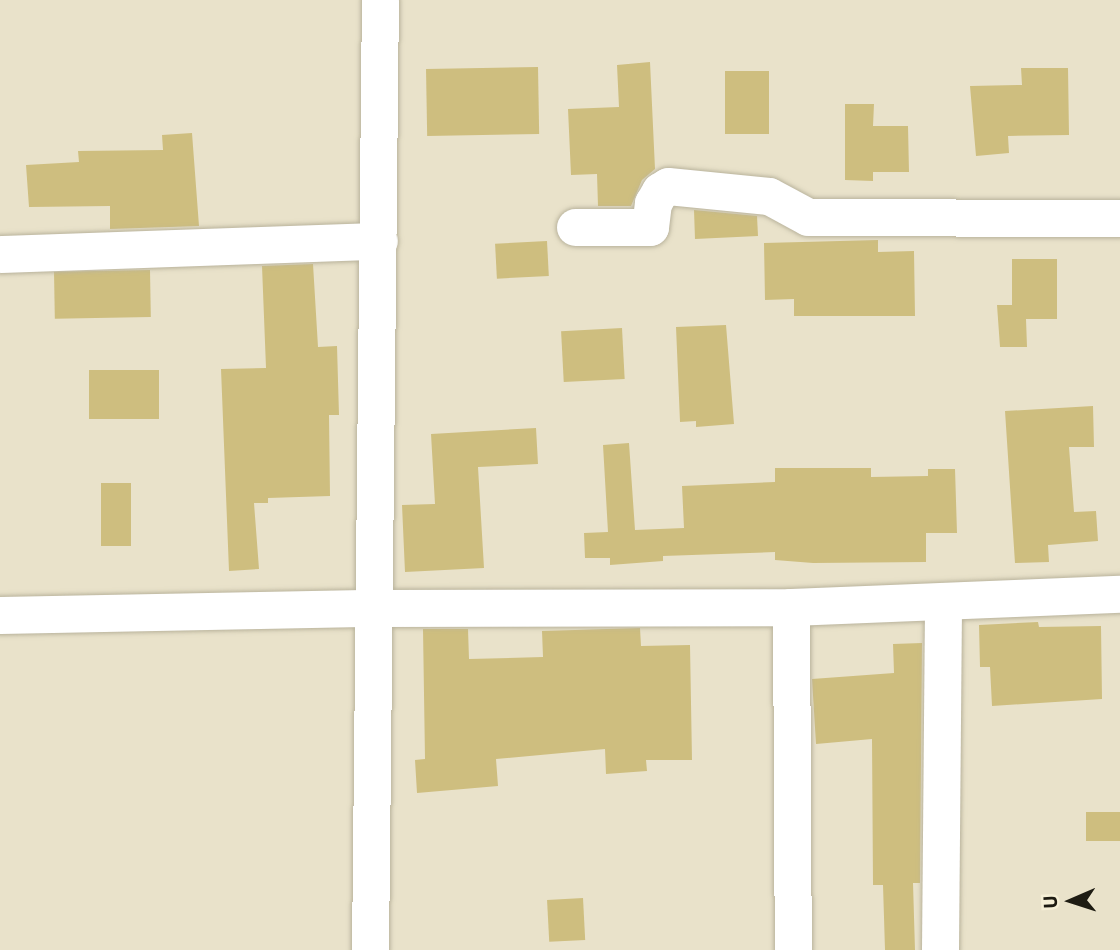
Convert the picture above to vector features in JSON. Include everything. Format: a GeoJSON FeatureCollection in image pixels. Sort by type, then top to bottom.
{"type":"FeatureCollection","features":[{"type":"Feature","properties":{"kind":"street"},"geometry":{"type":"LineString","coordinates":[[370,950],[376,608],[380,0]]}},
{"type":"Feature","properties":{"kind":"street"},"geometry":{"type":"LineString","coordinates":[[575,227],[649,227],[653,203],[668,186],[769,195],[808,217],[1120,218]]}},
{"type":"Feature","properties":{"kind":"street"},"geometry":{"type":"LineString","coordinates":[[0,254],[379,241]]}},
{"type":"Feature","properties":{"kind":"street"},"geometry":{"type":"LineString","coordinates":[[0,615],[376,608],[791,607],[1120,594]]}},
{"type":"Feature","properties":{"kind":"street"},"geometry":{"type":"LineString","coordinates":[[940,950],[943,603]]}},
{"type":"Feature","properties":{"kind":"street"},"geometry":{"type":"LineString","coordinates":[[791,607],[793,950]]}},
{"type":"Feature","properties":{"kind":"building"},"geometry":{"type":"Polygon","coordinates":[[[650,62],[655,169],[642,180],[631,206],[598,206],[597,174],[571,175],[568,109],[619,107],[617,65],[650,62]]]}},
{"type":"Feature","properties":{"kind":"building"},"geometry":{"type":"Polygon","coordinates":[[[538,67],[539,134],[427,136],[426,69],[538,67]]]}},
{"type":"Feature","properties":{"kind":"building"},"geometry":{"type":"Polygon","coordinates":[[[1021,68],[1068,68],[1069,135],[1008,136],[1009,153],[976,156],[970,86],[1022,85],[1021,68]]]}},
{"type":"Feature","properties":{"kind":"building"},"geometry":{"type":"Polygon","coordinates":[[[725,71],[769,71],[769,134],[725,134],[725,71]]]}},
{"type":"Feature","properties":{"kind":"building"},"geometry":{"type":"Polygon","coordinates":[[[845,104],[874,104],[873,126],[908,126],[909,172],[873,172],[873,181],[845,180],[845,104]]]}},
{"type":"Feature","properties":{"kind":"building"},"geometry":{"type":"Polygon","coordinates":[[[192,133],[199,226],[110,229],[110,206],[29,207],[26,165],[79,162],[78,151],[163,150],[162,135],[192,133]]]}},
{"type":"Feature","properties":{"kind":"building"},"geometry":{"type":"Polygon","coordinates":[[[694,210],[757,216],[758,236],[695,239],[694,210]]]}},
{"type":"Feature","properties":{"kind":"building"},"geometry":{"type":"Polygon","coordinates":[[[878,240],[878,252],[914,251],[915,316],[794,316],[794,299],[765,300],[764,243],[878,240]]]}},
{"type":"Feature","properties":{"kind":"building"},"geometry":{"type":"Polygon","coordinates":[[[547,241],[549,276],[497,279],[495,244],[547,241]]]}},
{"type":"Feature","properties":{"kind":"building"},"geometry":{"type":"Polygon","coordinates":[[[1012,259],[1057,259],[1057,319],[1026,319],[1027,347],[1000,347],[997,305],[1012,305],[1012,259]]]}},
{"type":"Feature","properties":{"kind":"building"},"geometry":{"type":"Polygon","coordinates":[[[313,264],[318,347],[337,346],[339,415],[329,415],[330,496],[268,498],[268,503],[254,503],[259,569],[229,571],[221,369],[266,368],[262,266],[313,264]]]}},
{"type":"Feature","properties":{"kind":"building"},"geometry":{"type":"Polygon","coordinates":[[[150,270],[151,317],[55,319],[54,272],[150,270]]]}},
{"type":"Feature","properties":{"kind":"building"},"geometry":{"type":"Polygon","coordinates":[[[726,325],[734,424],[696,427],[696,421],[680,422],[676,327],[726,325]]]}},
{"type":"Feature","properties":{"kind":"building"},"geometry":{"type":"Polygon","coordinates":[[[622,328],[625,379],[564,382],[561,331],[622,328]]]}},
{"type":"Feature","properties":{"kind":"building"},"geometry":{"type":"Polygon","coordinates":[[[89,370],[159,370],[159,419],[89,419],[89,370]]]}},
{"type":"Feature","properties":{"kind":"building"},"geometry":{"type":"Polygon","coordinates":[[[1093,406],[1094,447],[1069,447],[1074,512],[1096,511],[1098,541],[1048,545],[1049,562],[1015,563],[1005,411],[1093,406]]]}},
{"type":"Feature","properties":{"kind":"building"},"geometry":{"type":"Polygon","coordinates":[[[536,428],[538,464],[478,467],[484,568],[405,572],[402,505],[435,504],[431,434],[536,428]]]}},
{"type":"Feature","properties":{"kind":"building"},"geometry":{"type":"Polygon","coordinates":[[[629,443],[635,530],[684,528],[682,486],[775,482],[775,468],[871,468],[871,477],[928,476],[928,469],[955,469],[957,533],[926,533],[926,562],[813,563],[775,560],[775,552],[663,556],[663,561],[610,565],[610,558],[585,558],[584,533],[608,532],[603,445],[629,443]]]}},
{"type":"Feature","properties":{"kind":"building"},"geometry":{"type":"Polygon","coordinates":[[[101,483],[131,483],[131,546],[101,546],[101,483]]]}},
{"type":"Feature","properties":{"kind":"building"},"geometry":{"type":"Polygon","coordinates":[[[1038,622],[1039,627],[1101,626],[1102,699],[992,706],[990,667],[980,667],[979,625],[1038,622]]]}},
{"type":"Feature","properties":{"kind":"building"},"geometry":{"type":"Polygon","coordinates":[[[640,628],[641,646],[690,645],[692,760],[646,760],[647,771],[606,774],[605,749],[496,759],[498,786],[417,793],[415,760],[425,759],[423,629],[468,629],[469,659],[543,657],[542,631],[640,628]]]}},
{"type":"Feature","properties":{"kind":"building"},"geometry":{"type":"Polygon","coordinates":[[[922,643],[920,883],[913,883],[915,950],[885,950],[883,885],[873,885],[872,739],[816,744],[812,679],[894,673],[893,644],[922,643]]]}},
{"type":"Feature","properties":{"kind":"building"},"geometry":{"type":"Polygon","coordinates":[[[1086,812],[1120,812],[1120,841],[1086,841],[1086,812]]]}},
{"type":"Feature","properties":{"kind":"building"},"geometry":{"type":"Polygon","coordinates":[[[583,898],[585,940],[549,942],[547,900],[583,898]]]}}]}
